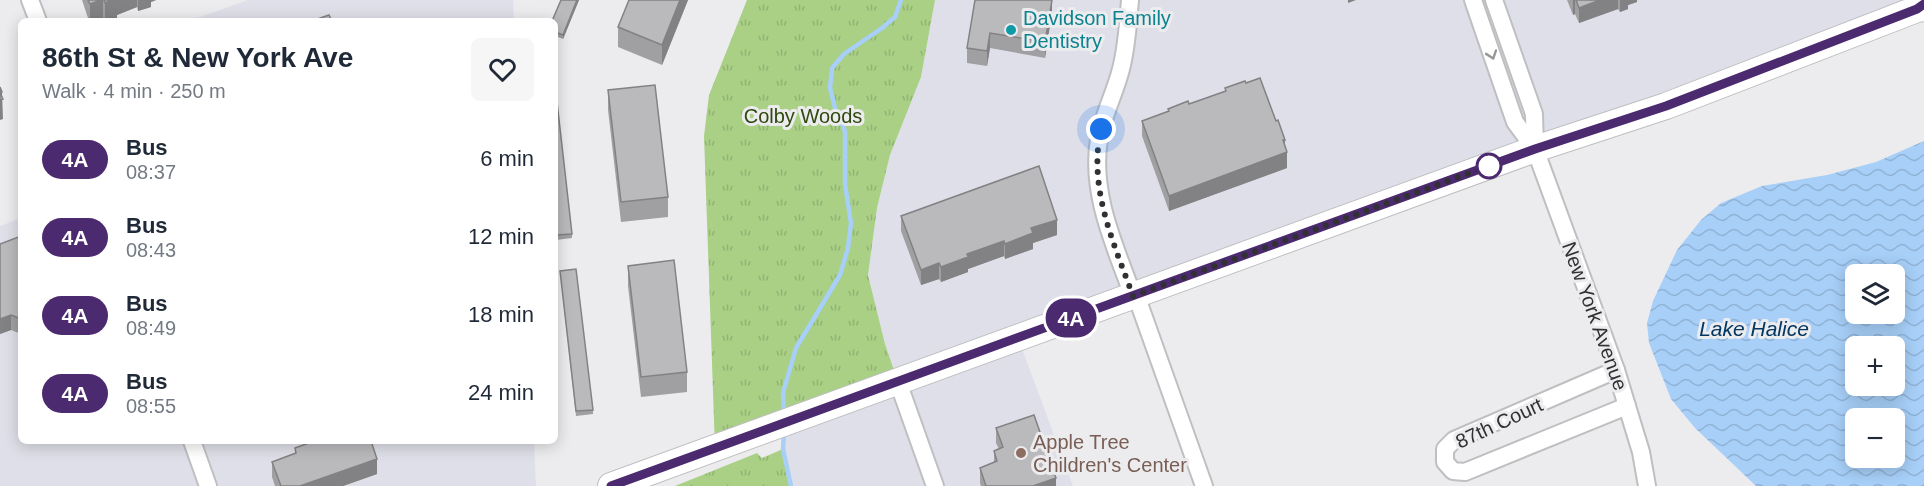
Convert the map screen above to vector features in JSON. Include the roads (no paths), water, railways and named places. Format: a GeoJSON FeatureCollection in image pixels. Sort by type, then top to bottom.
{"type":"FeatureCollection","features":[{"type":"Feature","properties":{"kind":"main road"},"geometry":{"type":"LineString","coordinates":[[611,486],[1535,149],[1666,106],[1922,7]]}},
{"type":"Feature","properties":{"kind":"street"},"geometry":{"type":"LineString","coordinates":[[30,0],[37,18]]}},
{"type":"Feature","properties":{"kind":"street"},"geometry":{"type":"LineString","coordinates":[[1130,0],[1126,45],[1098,141],[1096,165],[1099,192],[1107,225],[1135,295],[1204,486]]}},
{"type":"Feature","properties":{"kind":"street","name":"New York Avenue"},"geometry":{"type":"LineString","coordinates":[[1473,0],[1515,122],[1535,149],[1616,370],[1641,452],[1647,486]]}},
{"type":"Feature","properties":{"kind":"street","name":"New York Avenue"},"geometry":{"type":"LineString","coordinates":[[1494,0],[1534,114],[1535,149]]}},
{"type":"Feature","properties":{"kind":"street","name":"87th Court"},"geometry":{"type":"LineString","coordinates":[[1616,370],[1454,440],[1445,449],[1445,462],[1453,471],[1465,472],[1627,406]]}},
{"type":"Feature","properties":{"kind":"street"},"geometry":{"type":"LineString","coordinates":[[898,382],[935,486]]}},
{"type":"Feature","properties":{"kind":"street"},"geometry":{"type":"LineString","coordinates":[[193,444],[208,486]]}},
{"type":"Feature","properties":{"kind":"water","name":"Lake Halice"},"geometry":{"type":"Polygon","coordinates":[[[1924,141],[1924,486],[1756,486],[1695,428],[1671,399],[1649,343],[1647,323],[1653,301],[1677,250],[1701,220],[1721,203],[1762,186],[1827,175],[1876,162],[1924,141]]]}},
{"type":"Feature","properties":{"kind":"waterway"},"geometry":{"type":"LineString","coordinates":[[784,415],[783,393],[796,348],[840,275],[848,248],[851,223],[845,184],[845,131],[835,108],[830,88],[832,68],[844,54],[895,17],[901,0]]}},
{"type":"Feature","properties":{"kind":"waterway"},"geometry":{"type":"LineString","coordinates":[[784,433],[783,449],[791,486]]}},
{"type":"Feature","properties":{"kind":"place","name":"Davidson Family Dentistry"},"geometry":{"type":"Point","coordinates":[1011,30]}},
{"type":"Feature","properties":{"kind":"place","name":"Apple Tree Children's Center"},"geometry":{"type":"Point","coordinates":[1021,453]}},
{"type":"Feature","properties":{"kind":"park label","name":"Colby Woods"},"geometry":{"type":"Point","coordinates":[803,116]}}]}
